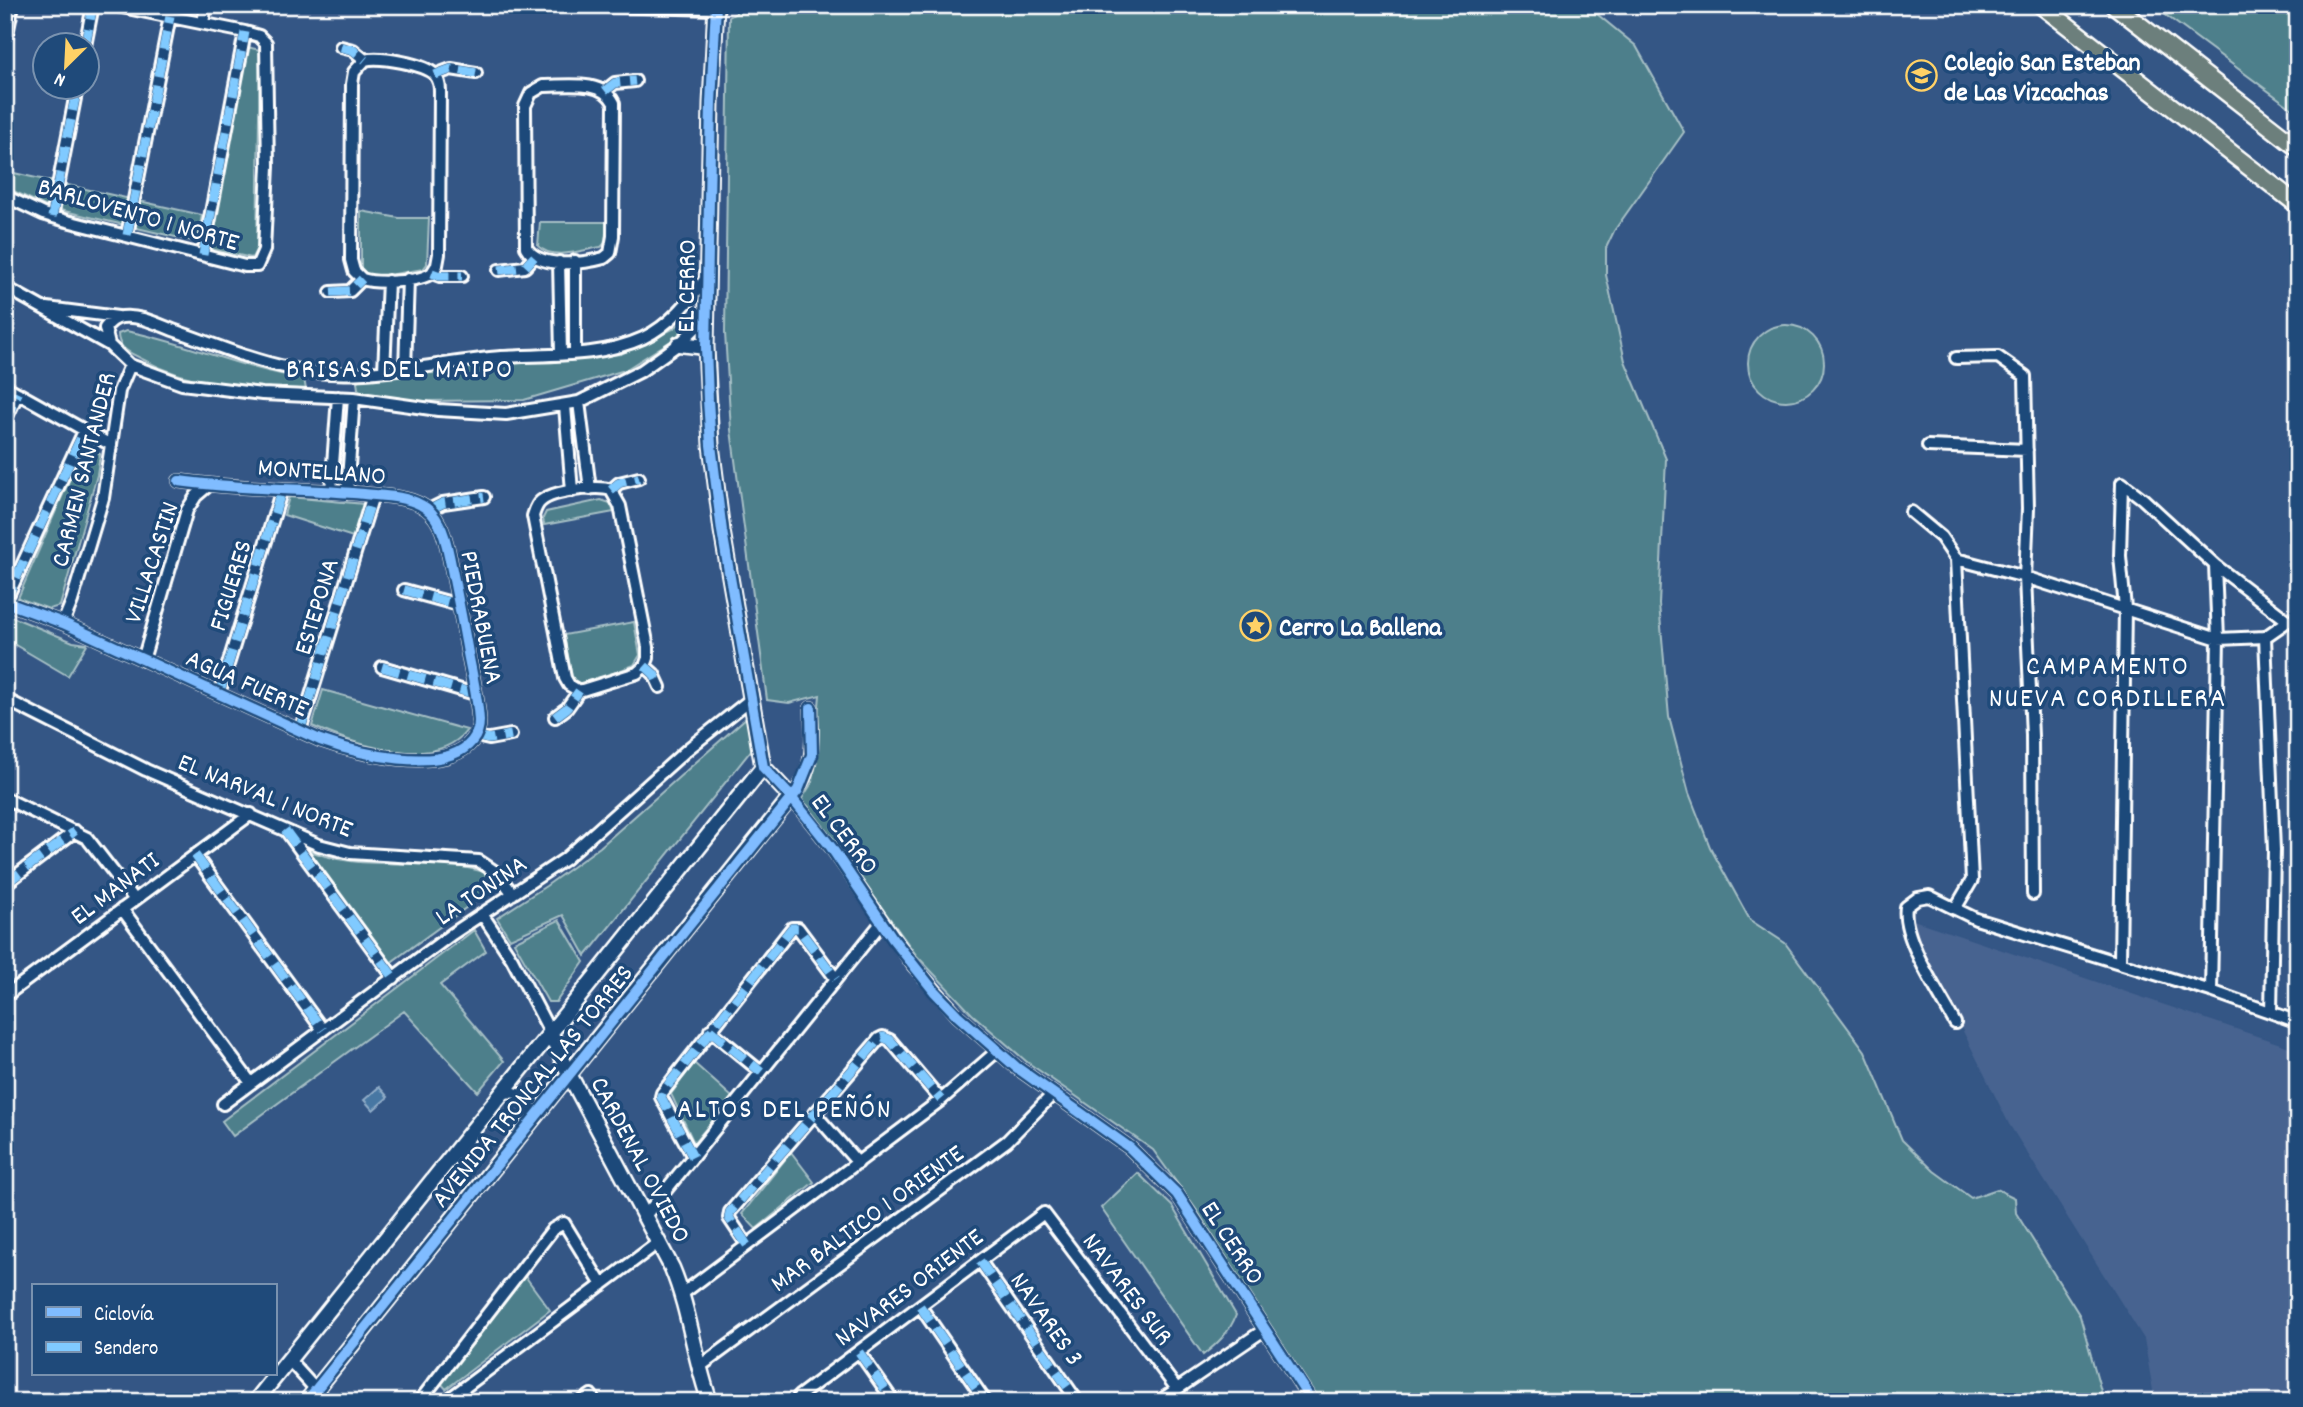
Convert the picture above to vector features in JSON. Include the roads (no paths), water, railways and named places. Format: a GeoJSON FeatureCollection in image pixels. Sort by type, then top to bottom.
{"type":"FeatureCollection","features":[{"type":"Feature","properties":{"kind":"main road"},"geometry":{"type":"LineString","coordinates":[[2041,5],[2298,205]]}},
{"type":"Feature","properties":{"kind":"main road"},"geometry":{"type":"LineString","coordinates":[[2114,5],[2298,148]]}},
{"type":"Feature","properties":{"kind":"main road"},"geometry":{"type":"LineString","coordinates":[[2280,191],[2298,189]]}},
{"type":"Feature","properties":{"kind":"street"},"geometry":{"type":"LineString","coordinates":[[5,44],[13,5]]}},
{"type":"Feature","properties":{"kind":"street"},"geometry":{"type":"LineString","coordinates":[[88,32],[93,5]]}},
{"type":"Feature","properties":{"kind":"street"},"geometry":{"type":"LineString","coordinates":[[112,5],[245,32],[203,255]]}},
{"type":"Feature","properties":{"kind":"street"},"geometry":{"type":"LineString","coordinates":[[203,23],[206,5]]}},
{"type":"Feature","properties":{"kind":"street"},"geometry":{"type":"LineString","coordinates":[[568,5],[716,7]]}},
{"type":"Feature","properties":{"kind":"street","name":"EL CERRO"},"geometry":{"type":"LineString","coordinates":[[716,7],[710,103],[706,347],[716,489],[763,767],[831,847],[882,922],[934,991],[996,1052],[1130,1148],[1177,1194],[1312,1402]]}},
{"type":"Feature","properties":{"kind":"street"},"geometry":{"type":"LineString","coordinates":[[127,235],[170,16]]}},
{"type":"Feature","properties":{"kind":"street","name":"BARLOVENTO 1 NORTE"},"geometry":{"type":"LineString","coordinates":[[5,195],[52,217],[245,267],[257,266],[264,250],[268,166],[268,51],[264,40],[245,32]]}},
{"type":"Feature","properties":{"kind":"street"},"geometry":{"type":"LineString","coordinates":[[341,47],[353,50],[365,60]]}},
{"type":"Feature","properties":{"kind":"street"},"geometry":{"type":"LineString","coordinates":[[375,58],[423,67],[435,75],[440,91],[437,265],[432,273],[422,278],[388,281],[362,279],[354,271],[351,260],[352,84],[357,67],[365,60],[375,58]]}},
{"type":"Feature","properties":{"kind":"street"},"geometry":{"type":"LineString","coordinates":[[435,75],[451,69],[476,73]]}},
{"type":"Feature","properties":{"kind":"street"},"geometry":{"type":"LineString","coordinates":[[603,90],[615,108],[611,249],[599,260],[547,262],[527,251],[525,242],[524,111],[531,93],[543,86],[603,90],[615,83],[635,81]]}},
{"type":"Feature","properties":{"kind":"street"},"geometry":{"type":"LineString","coordinates":[[52,217],[74,102]]}},
{"type":"Feature","properties":{"kind":"street"},"geometry":{"type":"LineString","coordinates":[[499,270],[525,267],[534,257]]}},
{"type":"Feature","properties":{"kind":"street"},"geometry":{"type":"LineString","coordinates":[[575,261],[575,353]]}},
{"type":"Feature","properties":{"kind":"street"},"geometry":{"type":"LineString","coordinates":[[559,262],[561,354]]}},
{"type":"Feature","properties":{"kind":"street"},"geometry":{"type":"LineString","coordinates":[[432,273],[440,276],[462,276]]}},
{"type":"Feature","properties":{"kind":"street"},"geometry":{"type":"LineString","coordinates":[[41,308],[142,319],[288,368],[316,372],[384,371],[499,357],[575,353],[621,347],[646,337],[666,323],[689,300],[708,274]]}},
{"type":"Feature","properties":{"kind":"street"},"geometry":{"type":"LineString","coordinates":[[331,292],[351,291],[362,279]]}},
{"type":"Feature","properties":{"kind":"street"},"geometry":{"type":"LineString","coordinates":[[405,369],[408,279]]}},
{"type":"Feature","properties":{"kind":"street"},"geometry":{"type":"LineString","coordinates":[[384,371],[388,281]]}},
{"type":"Feature","properties":{"kind":"street"},"geometry":{"type":"LineString","coordinates":[[5,287],[110,345],[130,365],[165,379],[216,390],[354,398],[438,410],[506,414],[579,402],[641,371],[680,344],[707,317]]}},
{"type":"Feature","properties":{"kind":"street"},"geometry":{"type":"LineString","coordinates":[[110,345],[105,328],[114,319],[123,317]]}},
{"type":"Feature","properties":{"kind":"street"},"geometry":{"type":"LineString","coordinates":[[680,344],[706,347]]}},
{"type":"Feature","properties":{"kind":"street"},"geometry":{"type":"LineString","coordinates":[[1956,358],[1998,357],[2025,376],[2028,509],[2025,577],[2032,736],[2032,894]]}},
{"type":"Feature","properties":{"kind":"street","name":"CARMEN SANTANDER"},"geometry":{"type":"LineString","coordinates":[[63,623],[103,498],[119,391],[130,365]]}},
{"type":"Feature","properties":{"kind":"street"},"geometry":{"type":"LineString","coordinates":[[5,386],[111,445]]}},
{"type":"Feature","properties":{"kind":"street"},"geometry":{"type":"LineString","coordinates":[[5,421],[18,393]]}},
{"type":"Feature","properties":{"kind":"street","name":"MONTELLANO"},"geometry":{"type":"LineString","coordinates":[[331,491],[338,397]]}},
{"type":"Feature","properties":{"kind":"street","name":"MONTELLANO"},"geometry":{"type":"LineString","coordinates":[[347,493],[354,398]]}},
{"type":"Feature","properties":{"kind":"street"},"geometry":{"type":"LineString","coordinates":[[579,402],[590,489]]}},
{"type":"Feature","properties":{"kind":"street"},"geometry":{"type":"LineString","coordinates":[[565,406],[572,491]]}},
{"type":"Feature","properties":{"kind":"street"},"geometry":{"type":"LineString","coordinates":[[5,602],[84,431]]}},
{"type":"Feature","properties":{"kind":"street"},"geometry":{"type":"LineString","coordinates":[[1928,446],[2027,450]]}},
{"type":"Feature","properties":{"kind":"street"},"geometry":{"type":"LineString","coordinates":[[611,491],[619,483],[639,478]]}},
{"type":"Feature","properties":{"kind":"street","name":"MONTELLANO"},"geometry":{"type":"LineString","coordinates":[[179,481],[373,495],[406,500],[429,510]]}},
{"type":"Feature","properties":{"kind":"street"},"geometry":{"type":"LineString","coordinates":[[1956,559],[2025,577],[2125,608],[2218,639],[2265,636],[2293,621],[2215,565],[2122,483],[2120,555],[2125,608],[2120,962]]}},
{"type":"Feature","properties":{"kind":"street","name":"VILLACASTIN"},"geometry":{"type":"LineString","coordinates":[[143,660],[187,510],[195,496],[209,485]]}},
{"type":"Feature","properties":{"kind":"street"},"geometry":{"type":"LineString","coordinates":[[555,717],[567,708],[579,691],[637,673],[645,666],[648,653],[620,506],[611,491],[605,488],[572,491],[546,498],[537,506],[533,516],[565,678],[569,685],[579,691]]}},
{"type":"Feature","properties":{"kind":"street","name":"FIGUERES"},"geometry":{"type":"LineString","coordinates":[[219,694],[282,489]]}},
{"type":"Feature","properties":{"kind":"street","name":"ESTEPONA"},"geometry":{"type":"LineString","coordinates":[[300,731],[373,495]]}},
{"type":"Feature","properties":{"kind":"street"},"geometry":{"type":"LineString","coordinates":[[429,510],[443,503],[484,497]]}},
{"type":"Feature","properties":{"kind":"street","name":"PIEDRABUENA"},"geometry":{"type":"LineString","coordinates":[[429,510],[445,537],[475,694],[479,722],[476,736]]}},
{"type":"Feature","properties":{"kind":"street"},"geometry":{"type":"LineString","coordinates":[[1910,512],[1941,537],[1956,559],[1972,880],[1955,909]]}},
{"type":"Feature","properties":{"kind":"street"},"geometry":{"type":"LineString","coordinates":[[2211,991],[2218,639],[2215,565]]}},
{"type":"Feature","properties":{"kind":"street"},"geometry":{"type":"LineString","coordinates":[[404,590],[459,605]]}},
{"type":"Feature","properties":{"kind":"street","name":"AGUA FUERTE"},"geometry":{"type":"LineString","coordinates":[[5,602],[63,623],[300,731],[350,750],[402,758],[434,758],[453,754],[466,747],[476,736]]}},
{"type":"Feature","properties":{"kind":"street"},"geometry":{"type":"LineString","coordinates":[[2265,636],[2274,850],[2272,1012]]}},
{"type":"Feature","properties":{"kind":"street"},"geometry":{"type":"LineString","coordinates":[[645,666],[654,674],[660,687]]}},
{"type":"Feature","properties":{"kind":"street"},"geometry":{"type":"LineString","coordinates":[[382,667],[475,694]]}},
{"type":"Feature","properties":{"kind":"street","name":"EL NARVAL 1 NORTE"},"geometry":{"type":"LineString","coordinates":[[5,699],[94,746],[339,852],[479,861],[498,873],[513,894]]}},
{"type":"Feature","properties":{"kind":"street","name":"LA TONINA"},"geometry":{"type":"LineString","coordinates":[[223,1104],[482,914],[579,849],[689,748],[751,699]]}},
{"type":"Feature","properties":{"kind":"street"},"geometry":{"type":"LineString","coordinates":[[791,797],[805,776],[812,755],[811,708]]}},
{"type":"Feature","properties":{"kind":"street"},"geometry":{"type":"LineString","coordinates":[[476,736],[489,739],[511,736]]}},
{"type":"Feature","properties":{"kind":"street","name":"AVENIDA TRONCAL LAS TORRES"},"geometry":{"type":"LineString","coordinates":[[255,1402],[763,767]]}},
{"type":"Feature","properties":{"kind":"street","name":"AVENIDA TRONCAL LAS TORRES"},"geometry":{"type":"LineString","coordinates":[[306,1402],[791,797]]}},
{"type":"Feature","properties":{"kind":"street"},"geometry":{"type":"LineString","coordinates":[[5,798],[75,831],[96,847],[135,900]]}},
{"type":"Feature","properties":{"kind":"street","name":"EL MANATI"},"geometry":{"type":"LineString","coordinates":[[5,996],[251,814]]}},
{"type":"Feature","properties":{"kind":"street"},"geometry":{"type":"LineString","coordinates":[[285,830],[394,978]]}},
{"type":"Feature","properties":{"kind":"street"},"geometry":{"type":"LineString","coordinates":[[5,884],[75,831]]}},
{"type":"Feature","properties":{"kind":"street"},"geometry":{"type":"LineString","coordinates":[[195,855],[323,1030]]}},
{"type":"Feature","properties":{"kind":"street"},"geometry":{"type":"LineString","coordinates":[[1955,1023],[1909,937],[1904,920],[1906,907],[1918,898],[1928,896],[1976,919],[2211,991],[2298,1022]]}},
{"type":"Feature","properties":{"kind":"street"},"geometry":{"type":"LineString","coordinates":[[122,909],[251,1083]]}},
{"type":"Feature","properties":{"kind":"street","name":"CARDENAL OVIEDO"},"geometry":{"type":"LineString","coordinates":[[482,914],[512,959],[569,1074],[659,1242],[681,1294],[698,1368],[710,1402]]}},
{"type":"Feature","properties":{"kind":"street"},"geometry":{"type":"LineString","coordinates":[[645,1216],[882,922]]}},
{"type":"Feature","properties":{"kind":"street"},"geometry":{"type":"LineString","coordinates":[[693,1157],[661,1097],[662,1093],[792,928],[798,928],[836,979]]}},
{"type":"Feature","properties":{"kind":"street"},"geometry":{"type":"LineString","coordinates":[[710,1030],[761,1072]]}},
{"type":"Feature","properties":{"kind":"street"},"geometry":{"type":"LineString","coordinates":[[747,1245],[728,1215],[814,1113],[883,1037],[890,1040],[941,1100]]}},
{"type":"Feature","properties":{"kind":"street"},"geometry":{"type":"LineString","coordinates":[[681,1294],[941,1100],[996,1052]]}},
{"type":"Feature","properties":{"kind":"street"},"geometry":{"type":"LineString","coordinates":[[503,1093],[515,1092],[525,1098],[531,1108],[529,1124]]}},
{"type":"Feature","properties":{"kind":"street","name":"MAR BALTICO 1 ORIENTE"},"geometry":{"type":"LineString","coordinates":[[698,1368],[1007,1141],[1053,1094]]}},
{"type":"Feature","properties":{"kind":"street"},"geometry":{"type":"LineString","coordinates":[[814,1113],[858,1163]]}},
{"type":"Feature","properties":{"kind":"street","name":"NAVARES ORIENTE"},"geometry":{"type":"LineString","coordinates":[[800,1399],[1044,1213]]}},
{"type":"Feature","properties":{"kind":"street","name":"NAVARES SUR"},"geometry":{"type":"LineString","coordinates":[[1044,1213],[1177,1389]]}},
{"type":"Feature","properties":{"kind":"street"},"geometry":{"type":"LineString","coordinates":[[419,1402],[553,1229],[564,1223],[602,1285]]}},
{"type":"Feature","properties":{"kind":"street"},"geometry":{"type":"LineString","coordinates":[[445,1402],[659,1242]]}},
{"type":"Feature","properties":{"kind":"street","name":"NAVARES 3"},"geometry":{"type":"LineString","coordinates":[[980,1261],[1078,1402]]}},
{"type":"Feature","properties":{"kind":"street"},"geometry":{"type":"LineString","coordinates":[[920,1306],[986,1402]]}},
{"type":"Feature","properties":{"kind":"street"},"geometry":{"type":"LineString","coordinates":[[1158,1402],[1264,1330]]}},
{"type":"Feature","properties":{"kind":"street"},"geometry":{"type":"LineString","coordinates":[[859,1352],[894,1402]]}},
{"type":"Feature","properties":{"kind":"street"},"geometry":{"type":"LineString","coordinates":[[289,1360],[327,1402]]}},
{"type":"Feature","properties":{"kind":"street"},"geometry":{"type":"LineString","coordinates":[[581,1402],[591,1395],[595,1402]]}},
{"type":"Feature","properties":{"kind":"place","name":"Colegio San Esteban de Las Vizcachas"},"geometry":{"type":"Point","coordinates":[1921,76]}},
{"type":"Feature","properties":{"kind":"place","name":"Cerro La Ballena"},"geometry":{"type":"Point","coordinates":[1256,626]}},
{"type":"Feature","properties":{"kind":"district","name":"BRISAS DEL MAIPO"},"geometry":{"type":"Point","coordinates":[400,367]}},
{"type":"Feature","properties":{"kind":"district","name":"CAMPAMENTO NUEVA CORDILLERA"},"geometry":{"type":"Point","coordinates":[2108,680]}},
{"type":"Feature","properties":{"kind":"district","name":"ALTOS DEL PEÑÓN"},"geometry":{"type":"Point","coordinates":[785,1107]}}]}
